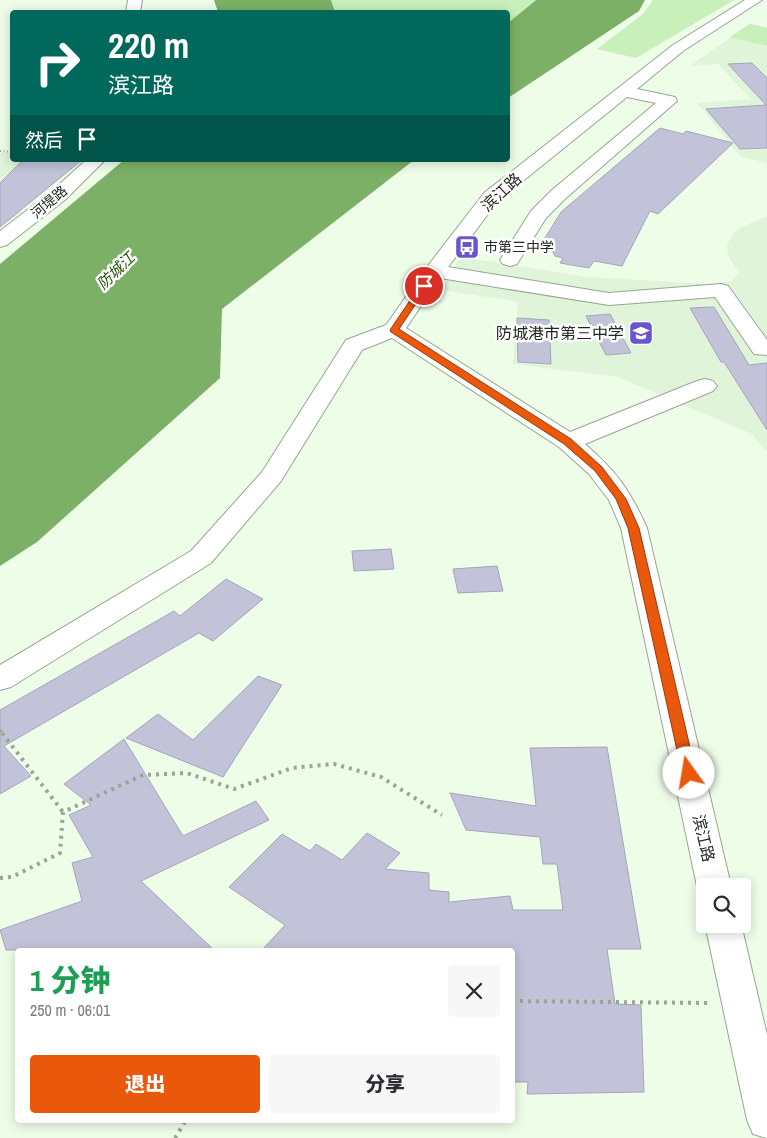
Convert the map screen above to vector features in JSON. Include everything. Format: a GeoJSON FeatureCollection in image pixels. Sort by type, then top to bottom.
{"type":"FeatureCollection","features":[{"type":"Feature","properties":{"kind":"street","name":"滨江路"},"geometry":{"type":"LineString","coordinates":[[712,878],[634,528],[621,499],[598,469],[568,442],[394,330],[434,272],[491,197],[678,48],[755,0]]}},
{"type":"Feature","properties":{"kind":"street"},"geometry":{"type":"LineString","coordinates":[[510,260],[538,215],[559,194],[669,101],[624,91]]}},
{"type":"Feature","properties":{"kind":"street","name":"河堤路"},"geometry":{"type":"LineString","coordinates":[[0,241],[59,195],[94,162]]}},
{"type":"Feature","properties":{"kind":"street"},"geometry":{"type":"LineString","coordinates":[[434,272],[610,299],[721,290],[762,349],[767,348]]}},
{"type":"Feature","properties":{"kind":"street"},"geometry":{"type":"LineString","coordinates":[[0,679],[201,557],[272,476],[354,345],[394,330]]}},
{"type":"Feature","properties":{"kind":"street"},"geometry":{"type":"LineString","coordinates":[[568,442],[705,386]]}},
{"type":"Feature","properties":{"kind":"street"},"geometry":{"type":"LineString","coordinates":[[725,933],[767,1120]]}},
{"type":"Feature","properties":{"kind":"path"},"geometry":{"type":"LineString","coordinates":[[0,730],[63,812],[60,852],[12,877],[0,878]]}},
{"type":"Feature","properties":{"kind":"path"},"geometry":{"type":"LineString","coordinates":[[63,812],[144,775],[187,773],[234,789],[292,768],[334,764],[381,777],[442,815]]}},
{"type":"Feature","properties":{"kind":"path"},"geometry":{"type":"LineString","coordinates":[[515,1001],[741,1004]]}},
{"type":"Feature","properties":{"kind":"path"},"geometry":{"type":"LineString","coordinates":[[175,1138],[184,1123]]}},
{"type":"Feature","properties":{"kind":"shaded area"},"geometry":{"type":"Polygon","coordinates":[[[331,0],[536,0],[510,21],[510,10],[334,10],[331,0]]]}},
{"type":"Feature","properties":{"kind":"shaded area"},"geometry":{"type":"Polygon","coordinates":[[[653,0],[734,0],[636,58],[597,49],[643,14],[653,0]]]}},
{"type":"Feature","properties":{"kind":"shaded area"},"geometry":{"type":"Polygon","coordinates":[[[750,24],[767,28],[767,163],[741,157],[697,103],[751,99],[718,64],[690,66],[750,24]]]}},
{"type":"Feature","properties":{"kind":"shaded area"},"geometry":{"type":"Polygon","coordinates":[[[750,24],[767,28],[767,46],[730,37],[750,24]]]}},
{"type":"Feature","properties":{"kind":"shaded area"},"geometry":{"type":"Polygon","coordinates":[[[0,152],[10,153],[10,162],[48,162],[5,209],[21,212],[5,224],[0,223],[0,152]]]}},
{"type":"Feature","properties":{"kind":"shaded area","name":"防城港市第三中学"},"geometry":{"type":"Polygon","coordinates":[[[767,216],[767,452],[752,434],[618,377],[513,364],[518,302],[443,290],[449,274],[461,257],[589,277],[707,284],[730,282],[739,273],[728,256],[727,246],[731,236],[740,228],[767,216]]]}},
{"type":"Feature","properties":{"kind":"water"},"geometry":{"type":"Polygon","coordinates":[[[214,0],[331,0],[334,10],[217,10],[214,0]]]}},
{"type":"Feature","properties":{"kind":"water"},"geometry":{"type":"Polygon","coordinates":[[[536,0],[645,0],[639,11],[510,97],[510,21],[536,0]]]}},
{"type":"Feature","properties":{"kind":"water","name":"防城江"},"geometry":{"type":"Polygon","coordinates":[[[122,162],[411,162],[222,309],[220,378],[37,542],[0,566],[0,264],[122,162]]]}},
{"type":"Feature","properties":{"kind":"building"},"geometry":{"type":"Polygon","coordinates":[[[752,63],[767,78],[767,148],[740,149],[706,109],[766,105],[728,64],[752,63]]]}},
{"type":"Feature","properties":{"kind":"building"},"geometry":{"type":"Polygon","coordinates":[[[660,128],[683,134],[686,131],[733,143],[658,214],[650,211],[622,266],[594,261],[589,268],[560,263],[563,258],[555,256],[545,238],[561,212],[660,128]]]}},
{"type":"Feature","properties":{"kind":"building"},"geometry":{"type":"Polygon","coordinates":[[[21,162],[80,162],[0,227],[0,183],[21,162]]]}},
{"type":"Feature","properties":{"kind":"building"},"geometry":{"type":"Polygon","coordinates":[[[714,307],[749,365],[767,363],[767,430],[724,362],[721,362],[690,308],[714,307]]]}},
{"type":"Feature","properties":{"kind":"building"},"geometry":{"type":"Polygon","coordinates":[[[610,314],[631,353],[606,355],[586,316],[610,314]]]}},
{"type":"Feature","properties":{"kind":"building"},"geometry":{"type":"Polygon","coordinates":[[[517,318],[549,320],[551,364],[518,362],[517,318]]]}},
{"type":"Feature","properties":{"kind":"building"},"geometry":{"type":"Polygon","coordinates":[[[391,549],[394,569],[354,571],[352,551],[391,549]]]}},
{"type":"Feature","properties":{"kind":"building"},"geometry":{"type":"Polygon","coordinates":[[[497,566],[503,591],[458,593],[453,569],[497,566]]]}},
{"type":"Feature","properties":{"kind":"building"},"geometry":{"type":"Polygon","coordinates":[[[226,579],[263,599],[213,641],[199,633],[4,746],[31,776],[0,794],[0,710],[174,611],[180,616],[226,579]]]}},
{"type":"Feature","properties":{"kind":"building"},"geometry":{"type":"Polygon","coordinates":[[[258,676],[282,685],[223,777],[126,738],[158,714],[193,740],[258,676]]]}},
{"type":"Feature","properties":{"kind":"building"},"geometry":{"type":"Polygon","coordinates":[[[124,739],[183,836],[256,801],[269,820],[141,881],[212,948],[15,948],[15,950],[6,950],[0,930],[82,901],[72,863],[93,857],[69,815],[91,805],[64,784],[124,739]]]}},
{"type":"Feature","properties":{"kind":"building"},"geometry":{"type":"Polygon","coordinates":[[[607,747],[641,949],[607,949],[615,1004],[641,1005],[644,1092],[527,1094],[528,1082],[515,1082],[515,948],[264,948],[285,925],[229,887],[282,834],[310,851],[316,844],[342,860],[367,833],[400,853],[385,869],[429,873],[429,890],[449,892],[449,902],[510,896],[513,910],[563,910],[557,864],[543,864],[540,837],[466,830],[450,793],[536,806],[530,748],[607,747]]]}},
{"type":"Feature","properties":{"kind":"place","name":"巿第三中学"},"geometry":{"type":"Point","coordinates":[467,247]}},
{"type":"Feature","properties":{"kind":"place","name":"防城港市第三中学"},"geometry":{"type":"Point","coordinates":[641,333]}},
{"type":"Feature","properties":{"kind":"route"},"geometry":{"type":"LineString","coordinates":[[424,286],[394,330],[568,442],[598,469],[621,499],[634,528],[689,773]]}}]}
